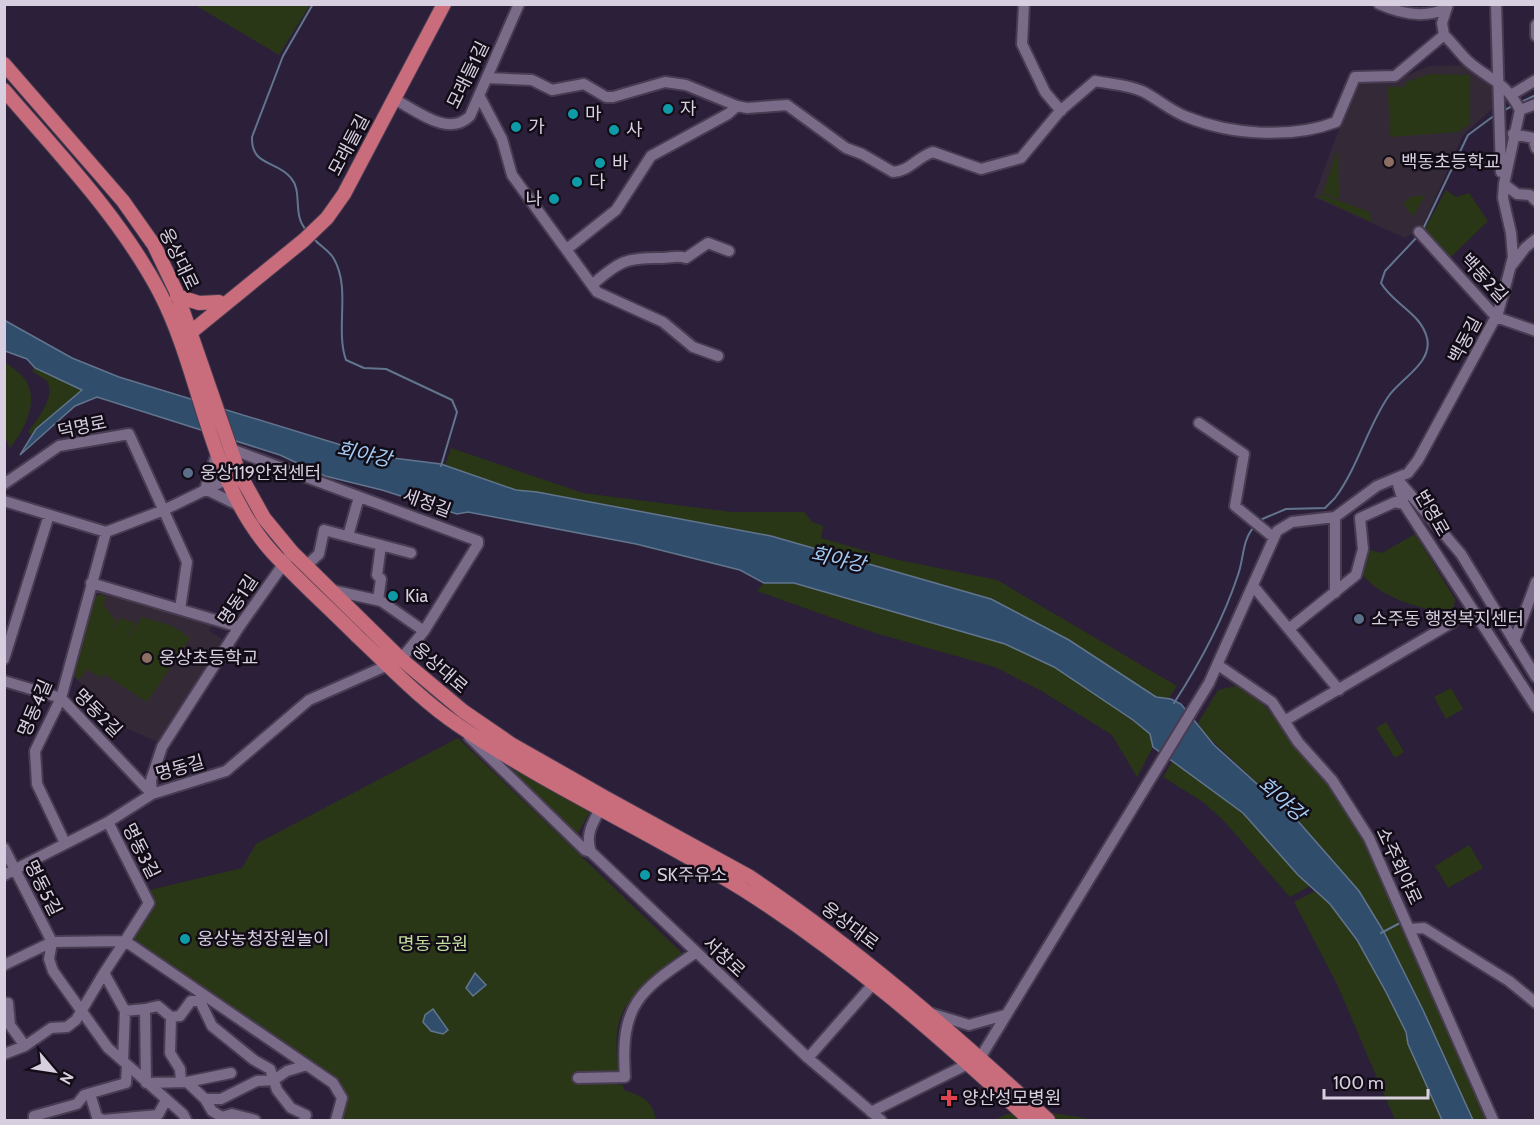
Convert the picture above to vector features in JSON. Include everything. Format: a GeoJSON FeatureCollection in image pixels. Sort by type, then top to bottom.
{"type":"FeatureCollection","features":[{"type":"Feature","properties":{"kind":"main road","name":"모래들길"},"geometry":{"type":"LineString","coordinates":[[184,333],[253,278],[257,279],[304,240],[344,194],[444,4]]}},
{"type":"Feature","properties":{"kind":"main road","name":"웅상대로"},"geometry":{"type":"LineString","coordinates":[[4,64],[137,219],[161,257],[177,296],[195,391],[224,451],[234,476],[242,507],[260,537],[288,558],[388,665],[454,722],[603,804],[750,877],[784,899],[836,937],[929,1013],[974,1061],[1037,1119]]}},
{"type":"Feature","properties":{"kind":"main road","name":"웅상대로"},"geometry":{"type":"LineString","coordinates":[[4,90],[115,221],[160,292],[199,356],[211,392],[224,451]]}},
{"type":"Feature","properties":{"kind":"main road"},"geometry":{"type":"LineString","coordinates":[[177,296],[199,303],[221,305],[203,334],[199,356]]}},
{"type":"Feature","properties":{"kind":"main road","name":"웅상대로"},"geometry":{"type":"LineString","coordinates":[[234,476],[264,518],[288,558],[306,566],[401,660],[463,711],[603,804],[614,818],[743,890],[827,946],[974,1061]]}},
{"type":"Feature","properties":{"kind":"street","name":"모래들1길"},"geometry":{"type":"LineString","coordinates":[[394,99],[438,122],[456,126],[470,116],[519,4]]}},
{"type":"Feature","properties":{"kind":"street"},"geometry":{"type":"LineString","coordinates":[[1023,4],[1022,44],[1045,92],[1061,111]]}},
{"type":"Feature","properties":{"kind":"street"},"geometry":{"type":"LineString","coordinates":[[1379,4],[1400,14],[1433,15],[1448,6]]}},
{"type":"Feature","properties":{"kind":"street","name":"백동길"},"geometry":{"type":"LineString","coordinates":[[1396,478],[1408,472],[1418,460],[1496,317],[1513,257],[1511,232],[1503,198],[1496,4]]}},
{"type":"Feature","properties":{"kind":"street"},"geometry":{"type":"LineString","coordinates":[[1448,6],[1442,23],[1444,35],[1460,49],[1469,62],[1497,81],[1511,94],[1520,110],[1536,104]]}},
{"type":"Feature","properties":{"kind":"street"},"geometry":{"type":"LineString","coordinates":[[1536,24],[1536,36]]}},
{"type":"Feature","properties":{"kind":"street"},"geometry":{"type":"LineString","coordinates":[[487,78],[532,80],[552,90],[584,84],[606,97],[665,82],[686,85],[747,108],[787,105],[846,148],[892,172],[909,168],[925,154],[933,152],[981,169],[1021,158],[1061,111],[1095,81],[1142,91],[1189,118],[1259,134],[1321,128],[1336,122],[1355,77],[1395,76],[1444,35]]}},
{"type":"Feature","properties":{"kind":"street"},"geometry":{"type":"LineString","coordinates":[[1511,94],[1536,80]]}},
{"type":"Feature","properties":{"kind":"street"},"geometry":{"type":"LineString","coordinates":[[479,94],[502,139],[512,175],[597,292],[663,322],[693,347],[718,356]]}},
{"type":"Feature","properties":{"kind":"street"},"geometry":{"type":"LineString","coordinates":[[567,249],[616,210],[651,156],[728,114],[737,106]]}},
{"type":"Feature","properties":{"kind":"street","name":"백동길"},"geometry":{"type":"LineString","coordinates":[[1503,198],[1503,184],[1520,110]]}},
{"type":"Feature","properties":{"kind":"street"},"geometry":{"type":"LineString","coordinates":[[1514,134],[1533,138],[1536,148]]}},
{"type":"Feature","properties":{"kind":"street"},"geometry":{"type":"LineString","coordinates":[[1503,184],[1517,194],[1530,195],[1536,201]]}},
{"type":"Feature","properties":{"kind":"street","name":"백동2길"},"geometry":{"type":"LineString","coordinates":[[1419,232],[1496,317],[1536,331]]}},
{"type":"Feature","properties":{"kind":"street"},"geometry":{"type":"LineString","coordinates":[[1510,268],[1525,248],[1536,239]]}},
{"type":"Feature","properties":{"kind":"street"},"geometry":{"type":"LineString","coordinates":[[592,285],[617,263],[634,257],[677,255],[686,258],[708,243],[729,251]]}},
{"type":"Feature","properties":{"kind":"street"},"geometry":{"type":"LineString","coordinates":[[1199,423],[1244,454],[1235,506],[1273,537]]}},
{"type":"Feature","properties":{"kind":"street","name":"덕명로"},"geometry":{"type":"LineString","coordinates":[[4,484],[59,446],[129,434],[187,562],[180,609]]}},
{"type":"Feature","properties":{"kind":"street"},"geometry":{"type":"LineString","coordinates":[[205,489],[224,451]]}},
{"type":"Feature","properties":{"kind":"street","name":"세정길"},"geometry":{"type":"LineString","coordinates":[[224,451],[478,541],[424,631],[401,660]]}},
{"type":"Feature","properties":{"kind":"street"},"geometry":{"type":"LineString","coordinates":[[4,501],[106,532],[164,510],[234,476]]}},
{"type":"Feature","properties":{"kind":"street"},"geometry":{"type":"LineString","coordinates":[[871,1112],[974,1061],[1005,1015],[1209,683],[1254,587],[1273,537],[1288,523],[1335,517],[1377,486],[1396,478]]}},
{"type":"Feature","properties":{"kind":"street","name":"번영로"},"geometry":{"type":"LineString","coordinates":[[1396,478],[1404,504],[1536,707]]}},
{"type":"Feature","properties":{"kind":"street","name":"번영로"},"geometry":{"type":"LineString","coordinates":[[1396,478],[1461,554],[1536,677]]}},
{"type":"Feature","properties":{"kind":"street"},"geometry":{"type":"LineString","coordinates":[[205,489],[242,507]]}},
{"type":"Feature","properties":{"kind":"street"},"geometry":{"type":"LineString","coordinates":[[348,536],[359,497]]}},
{"type":"Feature","properties":{"kind":"street"},"geometry":{"type":"LineString","coordinates":[[1290,628],[1356,575],[1364,549],[1359,518],[1395,502],[1404,504]]}},
{"type":"Feature","properties":{"kind":"street"},"geometry":{"type":"LineString","coordinates":[[4,659],[49,515]]}},
{"type":"Feature","properties":{"kind":"street"},"geometry":{"type":"LineString","coordinates":[[1335,517],[1335,592]]}},
{"type":"Feature","properties":{"kind":"street"},"geometry":{"type":"LineString","coordinates":[[1426,537],[1432,528],[1440,528]]}},
{"type":"Feature","properties":{"kind":"street"},"geometry":{"type":"LineString","coordinates":[[306,566],[319,554],[324,530],[411,552]]}},
{"type":"Feature","properties":{"kind":"street","name":"명동4길"},"geometry":{"type":"LineString","coordinates":[[65,843],[37,784],[35,751],[61,698],[106,532]]}},
{"type":"Feature","properties":{"kind":"street"},"geometry":{"type":"LineString","coordinates":[[378,600],[381,579],[377,575],[381,545]]}},
{"type":"Feature","properties":{"kind":"street","name":"명동1길"},"geometry":{"type":"LineString","coordinates":[[152,794],[151,780],[162,747],[239,627],[288,558]]}},
{"type":"Feature","properties":{"kind":"street"},"geometry":{"type":"LineString","coordinates":[[1514,642],[1536,582]]}},
{"type":"Feature","properties":{"kind":"street"},"geometry":{"type":"LineString","coordinates":[[91,583],[239,627]]}},
{"type":"Feature","properties":{"kind":"street"},"geometry":{"type":"LineString","coordinates":[[1254,587],[1339,690]]}},
{"type":"Feature","properties":{"kind":"street"},"geometry":{"type":"LineString","coordinates":[[331,590],[378,600],[391,606],[424,631]]}},
{"type":"Feature","properties":{"kind":"street"},"geometry":{"type":"LineString","coordinates":[[1286,720],[1453,622]]}},
{"type":"Feature","properties":{"kind":"street","name":"명동길"},"geometry":{"type":"LineString","coordinates":[[4,875],[108,822],[152,794],[226,771],[309,700],[388,665]]}},
{"type":"Feature","properties":{"kind":"street","name":"소주회야로"},"geometry":{"type":"LineString","coordinates":[[1218,665],[1269,698],[1286,720],[1298,742],[1332,780],[1369,838],[1493,1120]]}},
{"type":"Feature","properties":{"kind":"street","name":"명동2길"},"geometry":{"type":"LineString","coordinates":[[4,681],[61,698],[152,794]]}},
{"type":"Feature","properties":{"kind":"street","name":"서창로"},"geometry":{"type":"LineString","coordinates":[[454,722],[695,953],[808,1058],[881,1120]]}},
{"type":"Feature","properties":{"kind":"street"},"geometry":{"type":"LineString","coordinates":[[591,852],[587,841],[589,832],[603,804]]}},
{"type":"Feature","properties":{"kind":"street"},"geometry":{"type":"LineString","coordinates":[[589,832],[601,820],[614,818]]}},
{"type":"Feature","properties":{"kind":"street","name":"명동3길"},"geometry":{"type":"LineString","coordinates":[[108,822],[149,903],[125,941]]}},
{"type":"Feature","properties":{"kind":"street","name":"명동5길"},"geometry":{"type":"LineString","coordinates":[[4,848],[52,942]]}},
{"type":"Feature","properties":{"kind":"street"},"geometry":{"type":"LineString","coordinates":[[1410,929],[1424,928],[1514,984],[1536,1003]]}},
{"type":"Feature","properties":{"kind":"street"},"geometry":{"type":"LineString","coordinates":[[4,1054],[25,1046],[51,1028],[67,1027],[81,1011],[125,941]]}},
{"type":"Feature","properties":{"kind":"street"},"geometry":{"type":"LineString","coordinates":[[4,965],[52,942],[125,941],[202,998],[307,1065],[340,1090],[342,1098],[336,1120]]}},
{"type":"Feature","properties":{"kind":"street"},"geometry":{"type":"LineString","coordinates":[[52,942],[49,959],[51,968],[108,1048],[183,1114],[186,1120]]}},
{"type":"Feature","properties":{"kind":"street"},"geometry":{"type":"LineString","coordinates":[[578,1078],[625,1077],[623,1041],[634,1006],[654,981],[695,953]]}},
{"type":"Feature","properties":{"kind":"street"},"geometry":{"type":"LineString","coordinates":[[34,1120],[34,1116],[77,1104],[84,1095],[126,1083],[125,1011],[104,973]]}},
{"type":"Feature","properties":{"kind":"street"},"geometry":{"type":"LineString","coordinates":[[808,1058],[874,983]]}},
{"type":"Feature","properties":{"kind":"street"},"geometry":{"type":"LineString","coordinates":[[171,1017],[180,1016],[191,1001],[202,998]]}},
{"type":"Feature","properties":{"kind":"street"},"geometry":{"type":"LineString","coordinates":[[202,998],[212,1026],[254,1060],[270,1069],[277,1090],[291,1108],[306,1115],[304,1120]]}},
{"type":"Feature","properties":{"kind":"street"},"geometry":{"type":"LineString","coordinates":[[4,1003],[8,1003],[10,1025],[25,1046]]}},
{"type":"Feature","properties":{"kind":"street"},"geometry":{"type":"LineString","coordinates":[[125,1011],[158,1005],[171,1017],[170,1053],[180,1069],[184,1082],[205,1099],[212,1111],[222,1117],[232,1114],[255,1120]]}},
{"type":"Feature","properties":{"kind":"street"},"geometry":{"type":"LineString","coordinates":[[146,1009],[146,1083]]}},
{"type":"Feature","properties":{"kind":"street"},"geometry":{"type":"LineString","coordinates":[[929,1013],[969,1025],[1005,1015]]}},
{"type":"Feature","properties":{"kind":"street"},"geometry":{"type":"LineString","coordinates":[[205,1099],[221,1099],[257,1081],[274,1080],[286,1071],[307,1065]]}},
{"type":"Feature","properties":{"kind":"street"},"geometry":{"type":"LineString","coordinates":[[146,1083],[184,1082],[231,1073]]}},
{"type":"Feature","properties":{"kind":"street"},"geometry":{"type":"LineString","coordinates":[[90,1094],[97,1117],[103,1120],[158,1115],[166,1100]]}},
{"type":"Feature","properties":{"kind":"shaded area","name":"백동초등학교"},"geometry":{"type":"Polygon","coordinates":[[[1470,65],[1493,80],[1493,108],[1463,135],[1422,228],[1405,238],[1314,197],[1356,82],[1395,81],[1428,66],[1470,65]]]}},
{"type":"Feature","properties":{"kind":"shaded area","name":"웅상초등학교"},"geometry":{"type":"Polygon","coordinates":[[[104,591],[214,623],[209,631],[227,642],[162,744],[119,725],[72,674],[95,597],[104,591]]]}},
{"type":"Feature","properties":{"kind":"green space"},"geometry":{"type":"Polygon","coordinates":[[[195,5],[310,5],[279,55],[195,5]]]}},
{"type":"Feature","properties":{"kind":"green space"},"geometry":{"type":"Polygon","coordinates":[[[1430,74],[1470,75],[1470,124],[1458,132],[1390,137],[1388,87],[1405,87],[1406,82],[1430,74]]]}},
{"type":"Feature","properties":{"kind":"green space"},"geometry":{"type":"Polygon","coordinates":[[[1338,148],[1339,199],[1323,193],[1338,148]]]}},
{"type":"Feature","properties":{"kind":"green space"},"geometry":{"type":"Polygon","coordinates":[[[1446,190],[1456,197],[1469,193],[1488,221],[1449,259],[1423,232],[1446,190]]]}},
{"type":"Feature","properties":{"kind":"green space"},"geometry":{"type":"Polygon","coordinates":[[[1321,194],[1370,212],[1371,222],[1319,198],[1321,194]]]}},
{"type":"Feature","properties":{"kind":"green space"},"geometry":{"type":"Polygon","coordinates":[[[1412,196],[1425,196],[1413,216],[1403,203],[1412,196]]]}},
{"type":"Feature","properties":{"kind":"green space"},"geometry":{"type":"Polygon","coordinates":[[[4,361],[23,377],[31,395],[29,414],[10,448],[5,438],[4,361]]]}},
{"type":"Feature","properties":{"kind":"green space"},"geometry":{"type":"Polygon","coordinates":[[[35,368],[82,390],[31,435],[28,432],[44,408],[49,394],[47,381],[32,371],[35,368]]]}},
{"type":"Feature","properties":{"kind":"green space"},"geometry":{"type":"Polygon","coordinates":[[[451,448],[583,493],[731,512],[804,512],[812,522],[823,526],[821,538],[894,559],[997,580],[1177,686],[1169,698],[1156,697],[1069,640],[991,599],[771,536],[516,490],[445,465],[451,448]]]}},
{"type":"Feature","properties":{"kind":"green space"},"geometry":{"type":"Polygon","coordinates":[[[1415,534],[1455,599],[1454,607],[1443,613],[1386,594],[1376,588],[1360,571],[1366,549],[1382,553],[1415,534]]]}},
{"type":"Feature","properties":{"kind":"green space"},"geometry":{"type":"Polygon","coordinates":[[[764,583],[794,583],[1005,644],[1054,667],[1133,720],[1150,734],[1153,747],[1137,777],[1112,735],[1040,690],[995,667],[875,633],[757,591],[764,583]]]}},
{"type":"Feature","properties":{"kind":"green space"},"geometry":{"type":"Polygon","coordinates":[[[102,594],[105,598],[104,606],[116,621],[107,636],[120,618],[136,623],[121,648],[142,617],[170,625],[190,638],[147,702],[104,674],[101,678],[87,669],[79,680],[73,674],[95,597],[102,594]]]}},
{"type":"Feature","properties":{"kind":"green space"},"geometry":{"type":"Polygon","coordinates":[[[1236,686],[1264,705],[1328,782],[1359,830],[1487,1120],[1473,1120],[1423,1010],[1384,932],[1359,891],[1297,820],[1205,734],[1198,723],[1218,690],[1236,686]]]}},
{"type":"Feature","properties":{"kind":"green space"},"geometry":{"type":"Polygon","coordinates":[[[1451,688],[1463,709],[1446,719],[1434,697],[1451,688]]]}},
{"type":"Feature","properties":{"kind":"green space"},"geometry":{"type":"Polygon","coordinates":[[[1386,722],[1404,752],[1395,758],[1376,728],[1386,722]]]}},
{"type":"Feature","properties":{"kind":"green space","name":"명동 공원"},"geometry":{"type":"Polygon","coordinates":[[[458,738],[682,953],[648,981],[632,998],[621,1016],[617,1032],[618,1085],[623,1085],[624,1090],[636,1094],[649,1103],[656,1120],[341,1120],[344,1097],[334,1077],[134,943],[133,936],[154,902],[150,890],[242,868],[256,844],[458,738]]]}},
{"type":"Feature","properties":{"kind":"green space"},"geometry":{"type":"Polygon","coordinates":[[[502,759],[590,811],[576,837],[500,761],[502,759]]]}},
{"type":"Feature","properties":{"kind":"green space"},"geometry":{"type":"Polygon","coordinates":[[[1172,762],[1211,787],[1239,809],[1312,885],[1290,897],[1224,821],[1203,802],[1163,777],[1172,762]]]}},
{"type":"Feature","properties":{"kind":"green space"},"geometry":{"type":"Polygon","coordinates":[[[1469,845],[1483,868],[1448,888],[1435,866],[1469,845]]]}},
{"type":"Feature","properties":{"kind":"green space"},"geometry":{"type":"Polygon","coordinates":[[[1317,890],[1357,941],[1384,986],[1404,1027],[1408,1044],[1442,1120],[1395,1120],[1337,984],[1294,902],[1317,890]]]}},
{"type":"Feature","properties":{"kind":"green space"},"geometry":{"type":"Polygon","coordinates":[[[1053,1113],[1096,1120],[994,1120],[1007,1114],[1053,1113]]]}},
{"type":"Feature","properties":{"kind":"water","name":"회야강"},"geometry":{"type":"Polygon","coordinates":[[[4,320],[72,358],[119,377],[377,456],[441,464],[516,490],[771,536],[991,599],[1069,640],[1156,697],[1171,699],[1181,704],[1214,745],[1297,820],[1359,891],[1384,932],[1423,1010],[1473,1120],[1442,1120],[1408,1044],[1406,1032],[1386,992],[1357,940],[1330,904],[1298,875],[1243,813],[1153,747],[1150,734],[1133,720],[1054,667],[1005,644],[794,583],[764,583],[740,570],[636,544],[468,512],[457,514],[382,490],[325,476],[280,455],[97,397],[75,406],[20,455],[36,429],[82,390],[35,368],[27,359],[5,351],[4,320]]]}},
{"type":"Feature","properties":{"kind":"water"},"geometry":{"type":"Polygon","coordinates":[[[475,973],[486,985],[473,996],[466,988],[475,973]]]}},
{"type":"Feature","properties":{"kind":"water"},"geometry":{"type":"Polygon","coordinates":[[[433,1009],[448,1030],[443,1034],[431,1031],[423,1022],[425,1015],[433,1009]]]}},
{"type":"Feature","properties":{"kind":"waterway"},"geometry":{"type":"LineString","coordinates":[[306,230],[299,217],[295,184],[285,172],[256,154],[252,137],[283,56],[313,4]]}},
{"type":"Feature","properties":{"kind":"waterway"},"geometry":{"type":"LineString","coordinates":[[1519,103],[1536,95]]}},
{"type":"Feature","properties":{"kind":"waterway"},"geometry":{"type":"LineString","coordinates":[[1503,111],[1514,105]]}},
{"type":"Feature","properties":{"kind":"waterway"},"geometry":{"type":"LineString","coordinates":[[1422,231],[1468,135],[1495,115]]}},
{"type":"Feature","properties":{"kind":"waterway"},"geometry":{"type":"LineString","coordinates":[[1260,520],[1286,509],[1325,508],[1343,486],[1388,397],[1425,355],[1428,347],[1424,329],[1381,283],[1385,271],[1418,236]]}},
{"type":"Feature","properties":{"kind":"waterway"},"geometry":{"type":"LineString","coordinates":[[314,239],[332,256],[339,271],[342,283],[342,335],[346,360],[364,368],[386,369],[452,400],[457,412],[441,466]]}},
{"type":"Feature","properties":{"kind":"waterway"},"geometry":{"type":"LineString","coordinates":[[1174,703],[1218,625],[1238,575],[1245,543],[1254,527]]}},
{"type":"Feature","properties":{"kind":"waterway"},"geometry":{"type":"LineString","coordinates":[[1381,933],[1400,923]]}},
{"type":"Feature","properties":{"kind":"place","name":"자"},"geometry":{"type":"Point","coordinates":[668,109]}},
{"type":"Feature","properties":{"kind":"place","name":"마"},"geometry":{"type":"Point","coordinates":[573,114]}},
{"type":"Feature","properties":{"kind":"place","name":"가"},"geometry":{"type":"Point","coordinates":[516,127]}},
{"type":"Feature","properties":{"kind":"place","name":"사"},"geometry":{"type":"Point","coordinates":[614,130]}},
{"type":"Feature","properties":{"kind":"place","name":"백동초등학교"},"geometry":{"type":"Point","coordinates":[1389,162]}},
{"type":"Feature","properties":{"kind":"place","name":"바"},"geometry":{"type":"Point","coordinates":[600,163]}},
{"type":"Feature","properties":{"kind":"place","name":"다"},"geometry":{"type":"Point","coordinates":[577,182]}},
{"type":"Feature","properties":{"kind":"place","name":"나"},"geometry":{"type":"Point","coordinates":[554,199]}},
{"type":"Feature","properties":{"kind":"place","name":"웅상119안전센터"},"geometry":{"type":"Point","coordinates":[188,473]}},
{"type":"Feature","properties":{"kind":"place","name":"Kia"},"geometry":{"type":"Point","coordinates":[393,596]}},
{"type":"Feature","properties":{"kind":"place","name":"소주동 행정복지센터"},"geometry":{"type":"Point","coordinates":[1359,619]}},
{"type":"Feature","properties":{"kind":"place","name":"웅상초등학교"},"geometry":{"type":"Point","coordinates":[147,658]}},
{"type":"Feature","properties":{"kind":"place","name":"SK주유소"},"geometry":{"type":"Point","coordinates":[645,875]}},
{"type":"Feature","properties":{"kind":"place","name":"웅상농청장원놀이"},"geometry":{"type":"Point","coordinates":[185,939]}},
{"type":"Feature","properties":{"kind":"place","name":"양산성모병원"},"geometry":{"type":"Point","coordinates":[949,1098]}}]}
